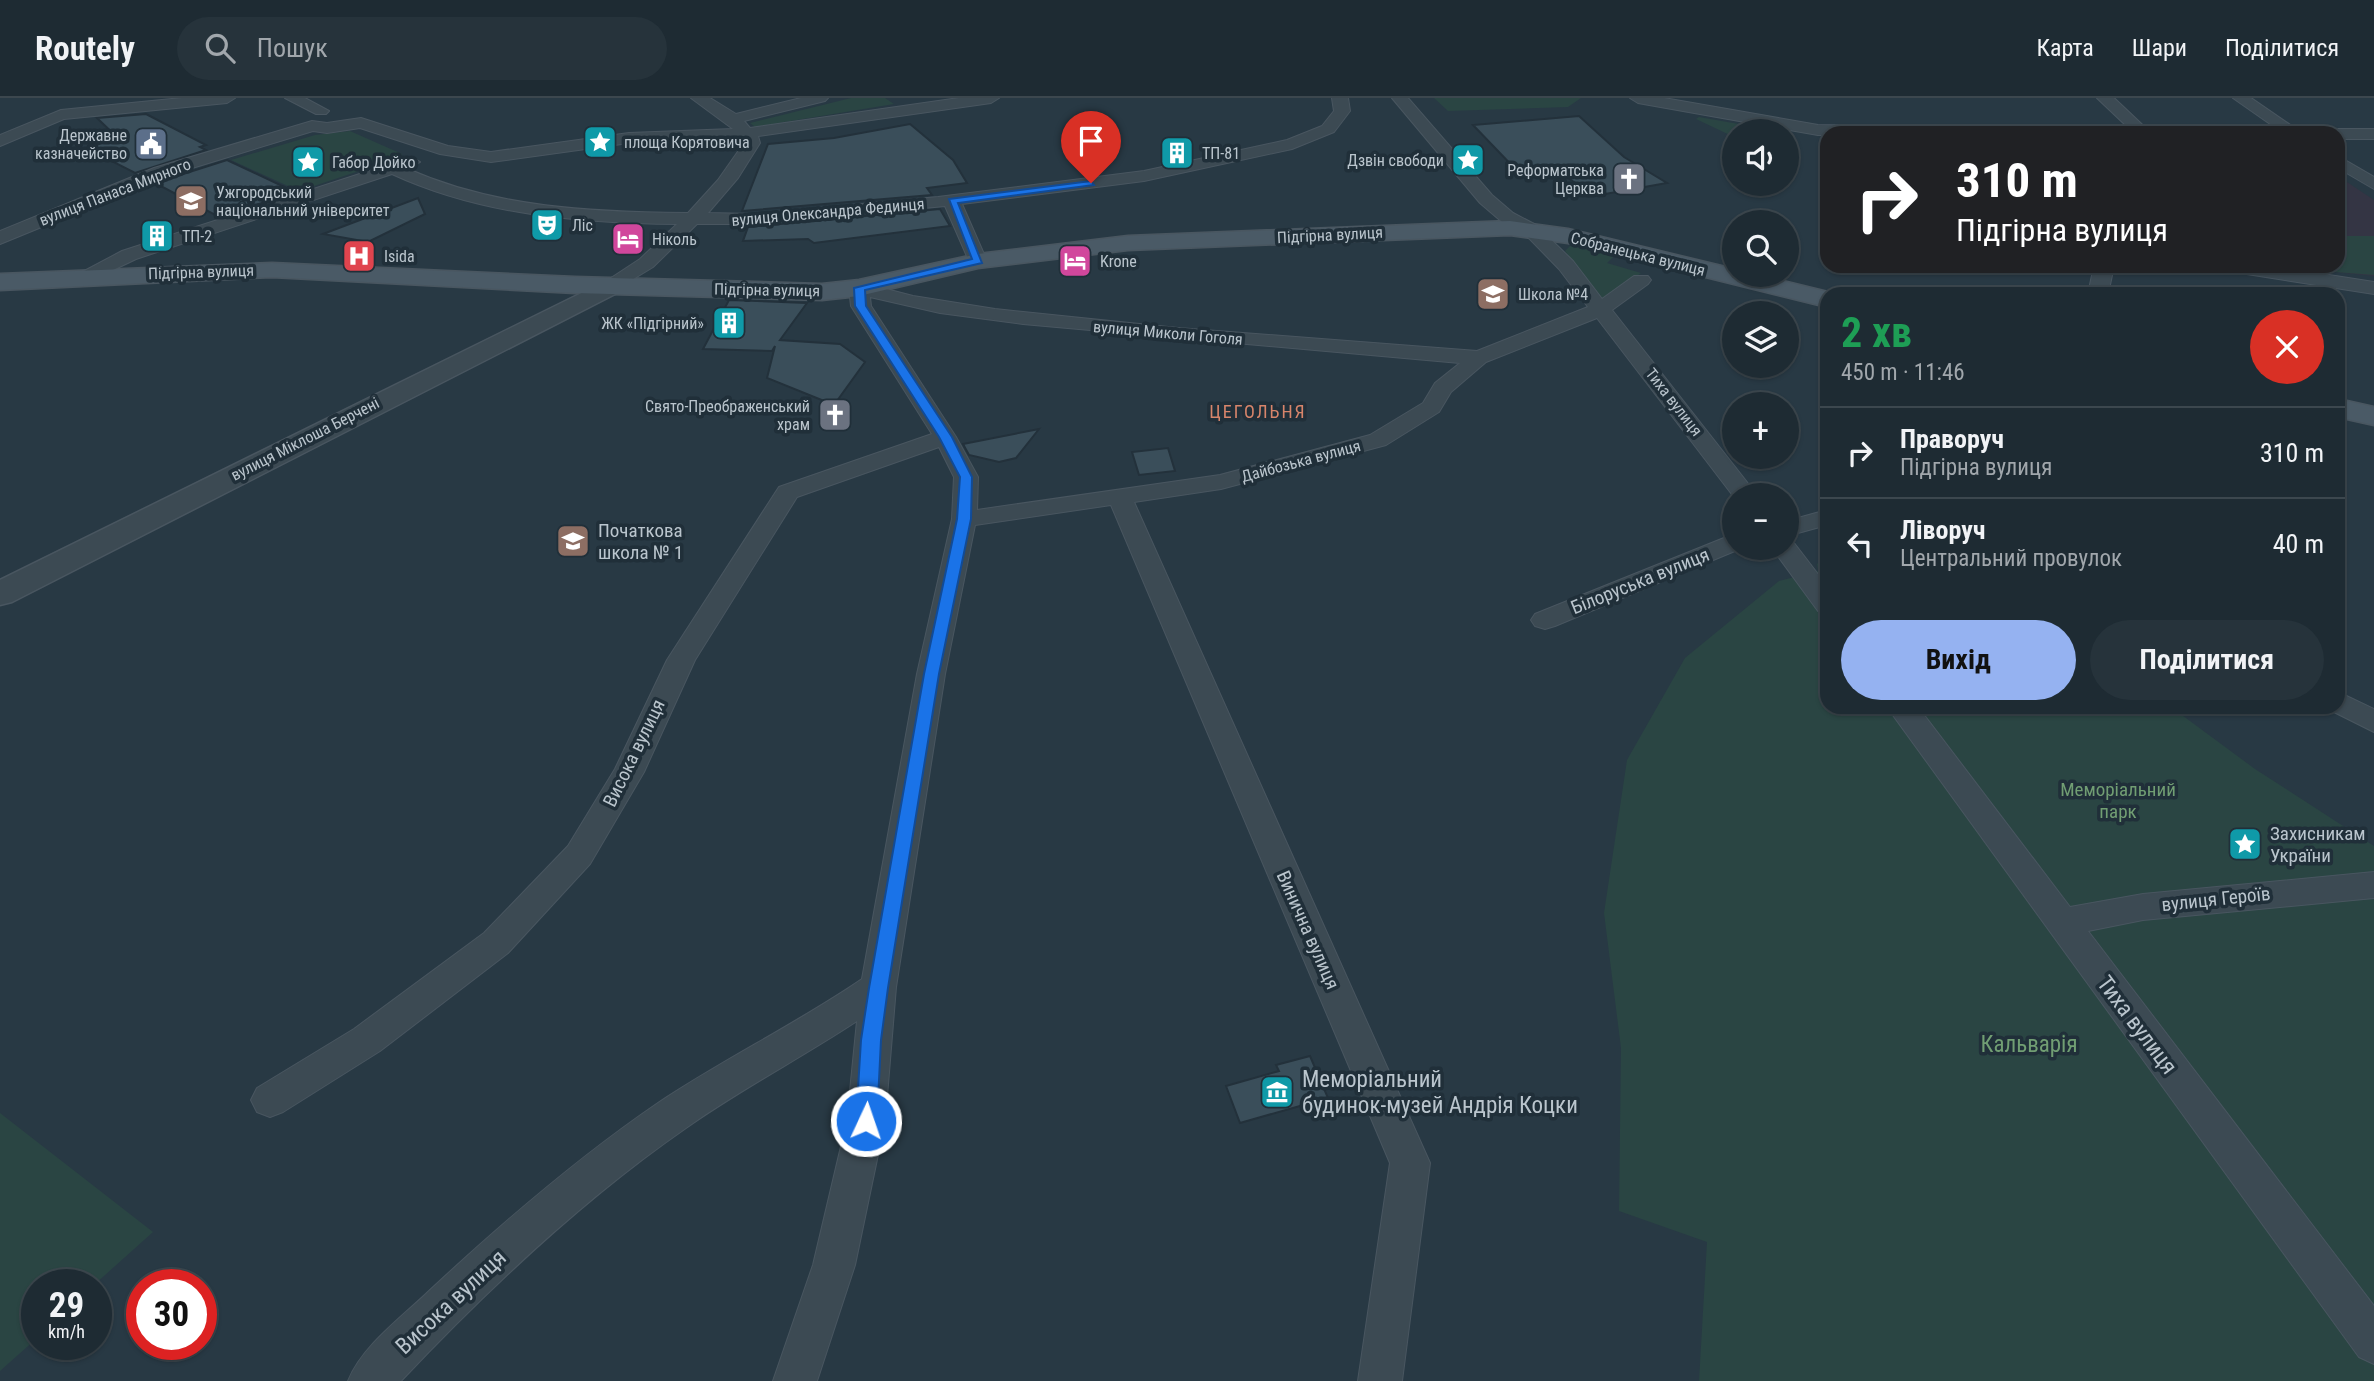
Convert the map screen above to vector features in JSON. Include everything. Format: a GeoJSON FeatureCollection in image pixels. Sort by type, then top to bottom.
{"type":"FeatureCollection","features":[{"type":"Feature","properties":{"kind":"main road","name":"Підгірна вулиця"},"geometry":{"type":"LineString","coordinates":[[0,282],[272,270],[778,293],[859,288],[978,261],[1176,240],[1463,228],[1530,229]]}},
{"type":"Feature","properties":{"kind":"main road","name":"Собранецька вулиця"},"geometry":{"type":"LineString","coordinates":[[1530,229],[1820,297]]}},
{"type":"Feature","properties":{"kind":"main road"},"geometry":{"type":"LineString","coordinates":[[2345,410],[2374,416]]}},
{"type":"Feature","properties":{"kind":"street"},"geometry":{"type":"LineString","coordinates":[[0,141],[62,106],[227,98]]}},
{"type":"Feature","properties":{"kind":"street"},"geometry":{"type":"LineString","coordinates":[[293,98],[321,110],[344,110],[361,118],[361,123],[444,164]]}},
{"type":"Feature","properties":{"kind":"street"},"geometry":{"type":"LineString","coordinates":[[612,286],[649,265],[712,200],[750,147],[752,139],[733,119],[699,98]]}},
{"type":"Feature","properties":{"kind":"street"},"geometry":{"type":"LineString","coordinates":[[83,278],[129,255],[393,168],[444,164],[472,157],[513,156],[629,138],[733,119],[820,98]]}},
{"type":"Feature","properties":{"kind":"street"},"geometry":{"type":"LineString","coordinates":[[895,98],[911,111]]}},
{"type":"Feature","properties":{"kind":"street"},"geometry":{"type":"LineString","coordinates":[[629,138],[747,133],[991,98]]}},
{"type":"Feature","properties":{"kind":"street","name":"вулиця Олександра Фединця"},"geometry":{"type":"LineString","coordinates":[[393,168],[415,179],[484,201],[520,208],[690,220],[754,219],[952,201],[1144,176],[1271,149],[1328,129],[1342,111],[1340,98]]}},
{"type":"Feature","properties":{"kind":"street","name":"Тиха вулиця"},"geometry":{"type":"LineString","coordinates":[[1400,98],[1486,198],[1504,215],[1530,229],[1566,265],[1736,483]]}},
{"type":"Feature","properties":{"kind":"street"},"geometry":{"type":"LineString","coordinates":[[1638,98],[1820,133]]}},
{"type":"Feature","properties":{"kind":"street"},"geometry":{"type":"LineString","coordinates":[[2105,98],[2135,126]]}},
{"type":"Feature","properties":{"kind":"street"},"geometry":{"type":"LineString","coordinates":[[2241,98],[2283,126]]}},
{"type":"Feature","properties":{"kind":"street"},"geometry":{"type":"LineString","coordinates":[[312,126],[310,116],[321,110]]}},
{"type":"Feature","properties":{"kind":"street","name":"вулиця Панаса Мирного"},"geometry":{"type":"LineString","coordinates":[[0,238],[132,182],[312,126],[327,128],[361,123]]}},
{"type":"Feature","properties":{"kind":"street"},"geometry":{"type":"LineString","coordinates":[[2345,134],[2374,134]]}},
{"type":"Feature","properties":{"kind":"street"},"geometry":{"type":"LineString","coordinates":[[415,179],[444,164]]}},
{"type":"Feature","properties":{"kind":"street"},"geometry":{"type":"LineString","coordinates":[[2345,165],[2374,184]]}},
{"type":"Feature","properties":{"kind":"street"},"geometry":{"type":"LineString","coordinates":[[952,201],[978,261]]}},
{"type":"Feature","properties":{"kind":"street"},"geometry":{"type":"LineString","coordinates":[[2268,273],[2374,288]]}},
{"type":"Feature","properties":{"kind":"street","name":"Дайбозька вулиця"},"geometry":{"type":"LineString","coordinates":[[964,519],[1222,482],[1378,440],[1431,407],[1443,388],[1479,358],[1601,309],[1641,280]]}},
{"type":"Feature","properties":{"kind":"street","name":"вулиця Міклоша Берчені"},"geometry":{"type":"LineString","coordinates":[[0,594],[612,286]]}},
{"type":"Feature","properties":{"kind":"street"},"geometry":{"type":"LineString","coordinates":[[795,1381],[834,1265],[866,1121],[871,1040],[878,988],[931,674],[964,519],[966,477],[946,437],[861,306],[859,288]]}},
{"type":"Feature","properties":{"kind":"street","name":"вулиця Миколи Гоголя"},"geometry":{"type":"LineString","coordinates":[[859,288],[901,301],[980,314],[1170,334],[1479,358]]}},
{"type":"Feature","properties":{"kind":"street","name":"Висока вулиця"},"geometry":{"type":"LineString","coordinates":[[270,1100],[367,1040],[496,943],[579,855],[629,772],[658,704],[681,660],[788,492],[946,437]]}},
{"type":"Feature","properties":{"kind":"street","name":"Винична вулиця"},"geometry":{"type":"LineString","coordinates":[[1119,496],[1410,1163],[1380,1381]]}},
{"type":"Feature","properties":{"kind":"street"},"geometry":{"type":"LineString","coordinates":[[1799,525],[1820,519]]}},
{"type":"Feature","properties":{"kind":"street","name":"Білоруська вулиця"},"geometry":{"type":"LineString","coordinates":[[1545,620],[1722,547]]}},
{"type":"Feature","properties":{"kind":"street"},"geometry":{"type":"LineString","coordinates":[[1794,560],[1820,596]]}},
{"type":"Feature","properties":{"kind":"street"},"geometry":{"type":"LineString","coordinates":[[2345,706],[2374,722]]}},
{"type":"Feature","properties":{"kind":"street","name":"Тиха вулиця"},"geometry":{"type":"LineString","coordinates":[[1907,714],[2374,1342]]}},
{"type":"Feature","properties":{"kind":"street","name":"вулиця Героїв"},"geometry":{"type":"LineString","coordinates":[[2060,923],[2143,907],[2374,885]]}},
{"type":"Feature","properties":{"kind":"street","name":"Висока вулиця"},"geometry":{"type":"LineString","coordinates":[[370,1381],[442,1306],[585,1181],[671,1116],[823,1025],[878,988]]}},
{"type":"Feature","properties":{"kind":"shaded area"},"geometry":{"type":"Polygon","coordinates":[[[2345,182],[2374,200],[2374,276],[2344,273],[2345,182]]]}},
{"type":"Feature","properties":{"kind":"green space"},"geometry":{"type":"Polygon","coordinates":[[[851,98],[885,98],[894,104],[755,127],[750,123],[851,98]]]}},
{"type":"Feature","properties":{"kind":"green space"},"geometry":{"type":"Polygon","coordinates":[[[1434,98],[1581,98],[1568,107],[1448,111],[1434,98]]]}},
{"type":"Feature","properties":{"kind":"green space"},"geometry":{"type":"Polygon","coordinates":[[[1699,117],[1722,121],[1722,131],[1696,119],[1699,117]]]}},
{"type":"Feature","properties":{"kind":"green space"},"geometry":{"type":"Polygon","coordinates":[[[350,131],[402,154],[401,157],[299,191],[231,160],[315,135],[350,131]]]}},
{"type":"Feature","properties":{"kind":"green space"},"geometry":{"type":"Polygon","coordinates":[[[2345,236],[2374,236],[2374,275],[2345,273],[2345,236]]]}},
{"type":"Feature","properties":{"kind":"green space"},"geometry":{"type":"Polygon","coordinates":[[[1571,245],[1614,256],[1607,263],[1641,273],[1603,300],[1565,251],[1571,245]]]}},
{"type":"Feature","properties":{"kind":"green space","name":"Кальварія"},"geometry":{"type":"Polygon","coordinates":[[[1820,561],[1820,714],[2180,714],[2255,769],[2374,846],[2374,1381],[1699,1381],[1707,1242],[1619,1211],[1621,1048],[1604,913],[1627,760],[1685,658],[1779,581],[1818,571],[1817,564],[1820,561]]]}},
{"type":"Feature","properties":{"kind":"green space"},"geometry":{"type":"Polygon","coordinates":[[[0,1113],[153,1232],[112,1269],[21,1269],[21,1352],[0,1371],[0,1113]]]}},
{"type":"Feature","properties":{"kind":"building"},"geometry":{"type":"Polygon","coordinates":[[[146,114],[206,145],[200,147],[206,150],[135,173],[86,148],[118,138],[97,118],[146,114]]]}},
{"type":"Feature","properties":{"kind":"building"},"geometry":{"type":"Polygon","coordinates":[[[1579,116],[1624,157],[1667,183],[1594,196],[1558,171],[1521,175],[1473,125],[1579,116]]]}},
{"type":"Feature","properties":{"kind":"building"},"geometry":{"type":"Polygon","coordinates":[[[910,124],[953,160],[967,183],[927,188],[932,195],[742,211],[768,144],[834,138],[910,124]]]}},
{"type":"Feature","properties":{"kind":"building"},"geometry":{"type":"Polygon","coordinates":[[[227,160],[295,192],[219,217],[155,183],[227,160]]]}},
{"type":"Feature","properties":{"kind":"building"},"geometry":{"type":"Polygon","coordinates":[[[418,198],[425,214],[368,242],[323,234],[418,198]]]}},
{"type":"Feature","properties":{"kind":"building"},"geometry":{"type":"Polygon","coordinates":[[[940,209],[950,226],[814,243],[808,239],[743,241],[748,227],[940,209]]]}},
{"type":"Feature","properties":{"kind":"building"},"geometry":{"type":"Polygon","coordinates":[[[729,300],[807,303],[780,340],[840,344],[865,362],[834,405],[767,378],[775,346],[772,351],[703,349],[729,300]]]}},
{"type":"Feature","properties":{"kind":"building"},"geometry":{"type":"Polygon","coordinates":[[[1039,429],[1016,458],[999,462],[969,455],[963,444],[1039,429]]]}},
{"type":"Feature","properties":{"kind":"building"},"geometry":{"type":"Polygon","coordinates":[[[1168,448],[1175,471],[1139,475],[1132,452],[1168,448]]]}},
{"type":"Feature","properties":{"kind":"building","name":"Меморіальний будинок-музей Андрія Коцки"},"geometry":{"type":"Polygon","coordinates":[[[1310,1056],[1328,1098],[1240,1123],[1226,1086],[1279,1071],[1276,1065],[1310,1056]]]}},
{"type":"Feature","properties":{"kind":"place","name":"площа Корятовича"},"geometry":{"type":"Point","coordinates":[600,142]}},
{"type":"Feature","properties":{"kind":"place","name":"Державне казначейство"},"geometry":{"type":"Point","coordinates":[151,144]}},
{"type":"Feature","properties":{"kind":"place","name":"ТП-81"},"geometry":{"type":"Point","coordinates":[1177,153]}},
{"type":"Feature","properties":{"kind":"place","name":"Дзвін свободи"},"geometry":{"type":"Point","coordinates":[1468,160]}},
{"type":"Feature","properties":{"kind":"place","name":"Габор Дойко"},"geometry":{"type":"Point","coordinates":[308,162]}},
{"type":"Feature","properties":{"kind":"place","name":"Реформатська Церква"},"geometry":{"type":"Point","coordinates":[1629,179]}},
{"type":"Feature","properties":{"kind":"place","name":"Ужгородський національний університет"},"geometry":{"type":"Point","coordinates":[191,201]}},
{"type":"Feature","properties":{"kind":"place","name":"Ліс"},"geometry":{"type":"Point","coordinates":[547,225]}},
{"type":"Feature","properties":{"kind":"place","name":"ТП-2"},"geometry":{"type":"Point","coordinates":[157,236]}},
{"type":"Feature","properties":{"kind":"place","name":"Ніколь"},"geometry":{"type":"Point","coordinates":[628,239]}},
{"type":"Feature","properties":{"kind":"place","name":"Isida"},"geometry":{"type":"Point","coordinates":[359,256]}},
{"type":"Feature","properties":{"kind":"place","name":"Krone"},"geometry":{"type":"Point","coordinates":[1075,261]}},
{"type":"Feature","properties":{"kind":"place","name":"Школа №4"},"geometry":{"type":"Point","coordinates":[1493,294]}},
{"type":"Feature","properties":{"kind":"place","name":"ЖК «Підгірний»"},"geometry":{"type":"Point","coordinates":[729,323]}},
{"type":"Feature","properties":{"kind":"place","name":"Свято-Преображенський храм"},"geometry":{"type":"Point","coordinates":[835,415]}},
{"type":"Feature","properties":{"kind":"place","name":"Початкова школа № 1"},"geometry":{"type":"Point","coordinates":[573,541]}},
{"type":"Feature","properties":{"kind":"place","name":"Захисникам України"},"geometry":{"type":"Point","coordinates":[2245,844]}},
{"type":"Feature","properties":{"kind":"place","name":"Меморіальний будинок-музей Андрія Коцки"},"geometry":{"type":"Point","coordinates":[1277,1092]}},
{"type":"Feature","properties":{"kind":"district","name":"ЦЕГОЛЬНЯ"},"geometry":{"type":"Point","coordinates":[1258,411]}},
{"type":"Feature","properties":{"kind":"route"},"geometry":{"type":"LineString","coordinates":[[866,1121],[871,1040],[878,988],[931,674],[964,519],[966,477],[946,437],[861,306],[859,288],[978,261],[952,201],[1091,183]]}},
{"type":"Feature","properties":{"kind":"park label","name":"Меморіальний парк"},"geometry":{"type":"Point","coordinates":[2118,800]}}]}
